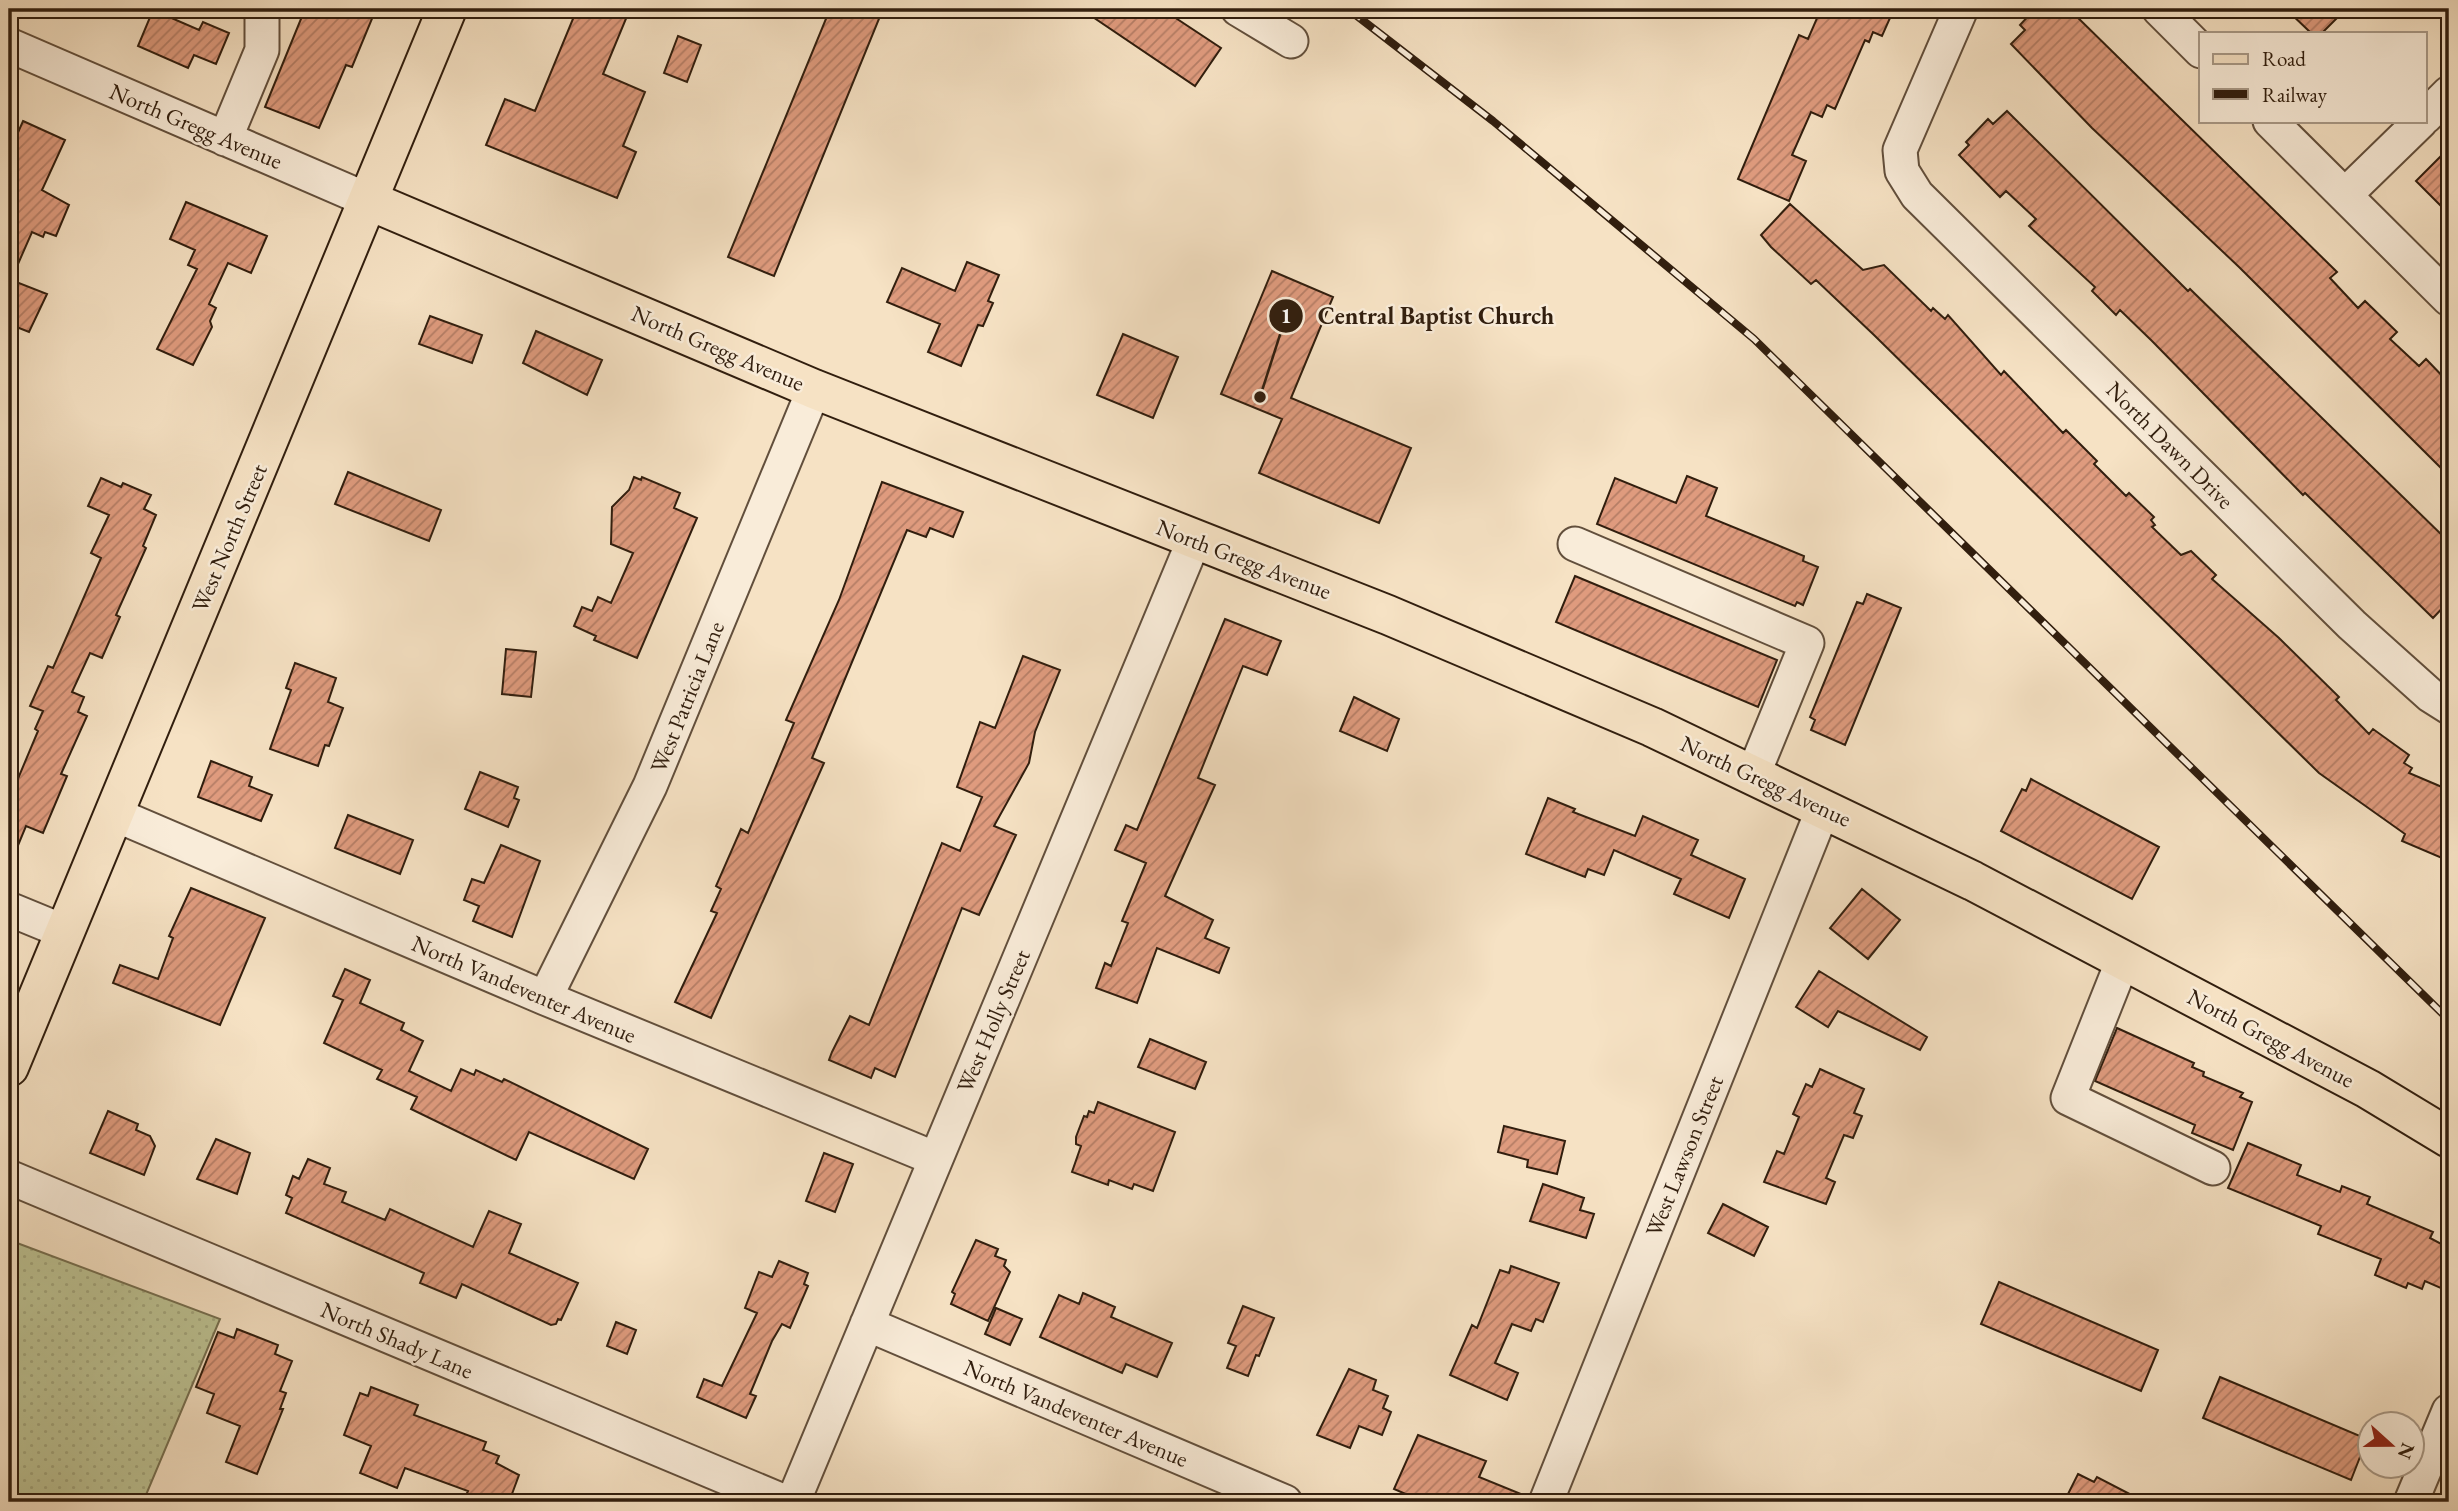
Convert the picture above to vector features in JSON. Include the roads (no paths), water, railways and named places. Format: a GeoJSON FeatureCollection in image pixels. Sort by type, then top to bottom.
{"type":"FeatureCollection","features":[{"type":"Feature","properties":{"kind":"main road","name":"West North Street"},"geometry":{"type":"LineString","coordinates":[[9,1066],[370,201],[447,9]]}},
{"type":"Feature","properties":{"kind":"main road","name":"North Gregg Avenue"},"geometry":{"type":"LineString","coordinates":[[370,201],[814,389],[1479,652],[1753,775],[1973,881],[2368,1089],[2449,1138]]}},
{"type":"Feature","properties":{"kind":"street"},"geometry":{"type":"LineString","coordinates":[[225,139],[262,50],[262,9]]}},
{"type":"Feature","properties":{"kind":"street"},"geometry":{"type":"LineString","coordinates":[[1238,9],[1291,41]]}},
{"type":"Feature","properties":{"kind":"street","name":"North Dawn Drive"},"geometry":{"type":"LineString","coordinates":[[1961,9],[1900,150],[1902,171],[1917,195],[2352,625],[2430,695],[2449,707]]}},
{"type":"Feature","properties":{"kind":"street"},"geometry":{"type":"LineString","coordinates":[[2159,9],[2199,49]]}},
{"type":"Feature","properties":{"kind":"street","name":"North Gregg Avenue"},"geometry":{"type":"LineString","coordinates":[[9,45],[370,201]]}},
{"type":"Feature","properties":{"kind":"street"},"geometry":{"type":"LineString","coordinates":[[2426,116],[2449,93]]}},
{"type":"Feature","properties":{"kind":"street"},"geometry":{"type":"LineString","coordinates":[[2271,122],[2449,299]]}},
{"type":"Feature","properties":{"kind":"street"},"geometry":{"type":"LineString","coordinates":[[2345,195],[2420,122]]}},
{"type":"Feature","properties":{"kind":"street","name":"West Patricia Lane"},"geometry":{"type":"LineString","coordinates":[[545,998],[650,786],[814,389]]}},
{"type":"Feature","properties":{"kind":"street","name":"West Holly Street"},"geometry":{"type":"LineString","coordinates":[[793,1502],[1194,540]]}},
{"type":"Feature","properties":{"kind":"street"},"geometry":{"type":"LineString","coordinates":[[1575,544],[1807,643],[1753,775]]}},
{"type":"Feature","properties":{"kind":"street","name":"West Lawson Street"},"geometry":{"type":"LineString","coordinates":[[1546,1502],[1823,809]]}},
{"type":"Feature","properties":{"kind":"street","name":"North Vandeventer Avenue"},"geometry":{"type":"LineString","coordinates":[[114,814],[545,998],[936,1159]]}},
{"type":"Feature","properties":{"kind":"street"},"geometry":{"type":"LineString","coordinates":[[9,909],[65,932]]}},
{"type":"Feature","properties":{"kind":"street"},"geometry":{"type":"LineString","coordinates":[[2123,960],[2068,1098],[2213,1168]]}},
{"type":"Feature","properties":{"kind":"street","name":"North Shady Lane"},"geometry":{"type":"LineString","coordinates":[[9,1178],[785,1502]]}},
{"type":"Feature","properties":{"kind":"street","name":"North Vandeventer Avenue"},"geometry":{"type":"LineString","coordinates":[[867,1324],[1285,1502]]}},
{"type":"Feature","properties":{"kind":"street"},"geometry":{"type":"LineString","coordinates":[[2411,1502],[2449,1411]]}},
{"type":"Feature","properties":{"kind":"railway"},"geometry":{"type":"LineString","coordinates":[[1348,9],[1493,121],[1754,339],[2449,1020]]}},
{"type":"Feature","properties":{"kind":"place","name":"Central Baptist Church"},"geometry":{"type":"Point","coordinates":[1260,397]}}]}
